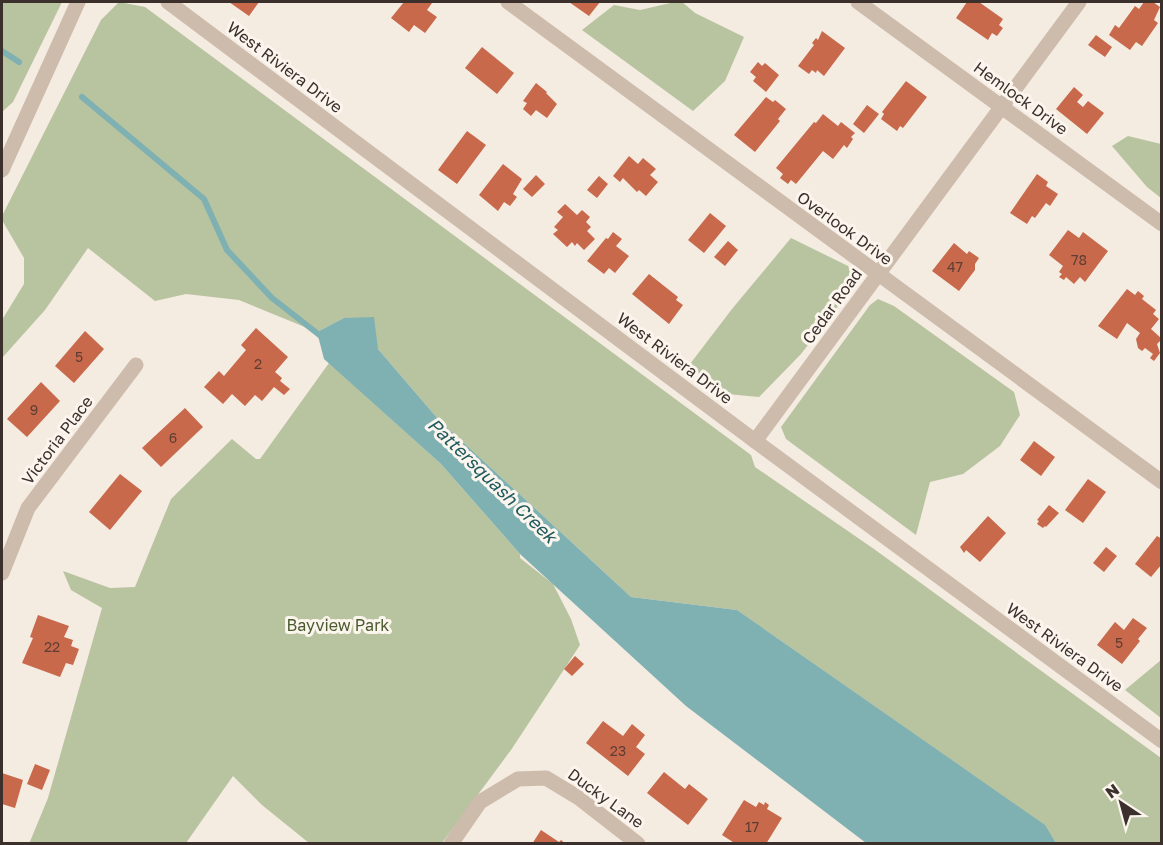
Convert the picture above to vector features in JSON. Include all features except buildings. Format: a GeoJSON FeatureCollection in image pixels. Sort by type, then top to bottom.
{"type":"FeatureCollection","features":[{"type":"Feature","properties":{"kind":"street"},"geometry":{"type":"LineString","coordinates":[[2,170],[78,2]]}},
{"type":"Feature","properties":{"kind":"street","name":"West Riviera Drive"},"geometry":{"type":"LineString","coordinates":[[168,2],[1161,741]]}},
{"type":"Feature","properties":{"kind":"street","name":"Overlook Drive"},"geometry":{"type":"LineString","coordinates":[[508,2],[1161,482]]}},
{"type":"Feature","properties":{"kind":"street","name":"Hemlock Drive"},"geometry":{"type":"LineString","coordinates":[[858,2],[1161,224]]}},
{"type":"Feature","properties":{"kind":"street","name":"Cedar Road"},"geometry":{"type":"LineString","coordinates":[[755,441],[1079,2]]}},
{"type":"Feature","properties":{"kind":"street","name":"Victoria Place"},"geometry":{"type":"LineString","coordinates":[[2,573],[28,508],[136,365]]}},
{"type":"Feature","properties":{"kind":"street","name":"Ducky Lane"},"geometry":{"type":"LineString","coordinates":[[451,843],[480,802],[518,779],[546,778],[579,798],[638,843]]}},
{"type":"Feature","properties":{"kind":"green space"},"geometry":{"type":"Polygon","coordinates":[[[2,2],[62,2],[13,102],[2,112],[2,2]]]}},
{"type":"Feature","properties":{"kind":"green space"},"geometry":{"type":"Polygon","coordinates":[[[119,2],[145,7],[751,455],[755,467],[874,549],[1161,758],[1161,843],[1056,843],[1044,825],[737,610],[631,597],[438,419],[378,349],[344,318],[317,332],[239,300],[186,294],[155,301],[88,248],[45,310],[2,358],[2,320],[24,284],[24,258],[2,220],[2,216],[101,20],[119,2]]]}},
{"type":"Feature","properties":{"kind":"green space"},"geometry":{"type":"Polygon","coordinates":[[[682,2],[695,13],[744,37],[725,81],[693,111],[582,30],[614,5],[640,10],[682,2]]]}},
{"type":"Feature","properties":{"kind":"green space"},"geometry":{"type":"Polygon","coordinates":[[[1128,136],[1161,144],[1161,198],[1147,187],[1112,146],[1128,136]]]}},
{"type":"Feature","properties":{"kind":"green space"},"geometry":{"type":"Polygon","coordinates":[[[791,238],[848,266],[855,284],[801,354],[759,397],[717,393],[690,364],[791,238]]]}},
{"type":"Feature","properties":{"kind":"green space"},"geometry":{"type":"Polygon","coordinates":[[[878,299],[894,306],[1014,392],[1020,415],[1000,446],[963,474],[930,482],[916,535],[786,439],[781,427],[870,305],[878,299]]]}},
{"type":"Feature","properties":{"kind":"green space","name":"Bayview Park"},"geometry":{"type":"Polygon","coordinates":[[[329,363],[441,464],[520,554],[520,558],[553,584],[571,619],[580,645],[511,750],[442,843],[309,843],[262,805],[233,776],[186,843],[29,844],[48,798],[102,608],[71,590],[63,571],[110,588],[135,587],[171,499],[232,439],[256,459],[260,459],[329,363]]]}},
{"type":"Feature","properties":{"kind":"green space"},"geometry":{"type":"Polygon","coordinates":[[[1161,660],[1161,718],[1125,690],[1161,660]]]}},
{"type":"Feature","properties":{"kind":"water"},"geometry":{"type":"Polygon","coordinates":[[[374,317],[378,349],[438,419],[631,597],[737,610],[1045,825],[1056,843],[866,843],[686,706],[520,554],[441,464],[324,359],[317,332],[344,318],[374,317]]]}},
{"type":"Feature","properties":{"kind":"waterway","name":"Pattersquash Creek"},"geometry":{"type":"LineString","coordinates":[[2,51],[19,62]]}},
{"type":"Feature","properties":{"kind":"waterway","name":"Pattersquash Creek"},"geometry":{"type":"LineString","coordinates":[[82,97],[204,199],[227,250],[272,298],[322,337]]}}]}
